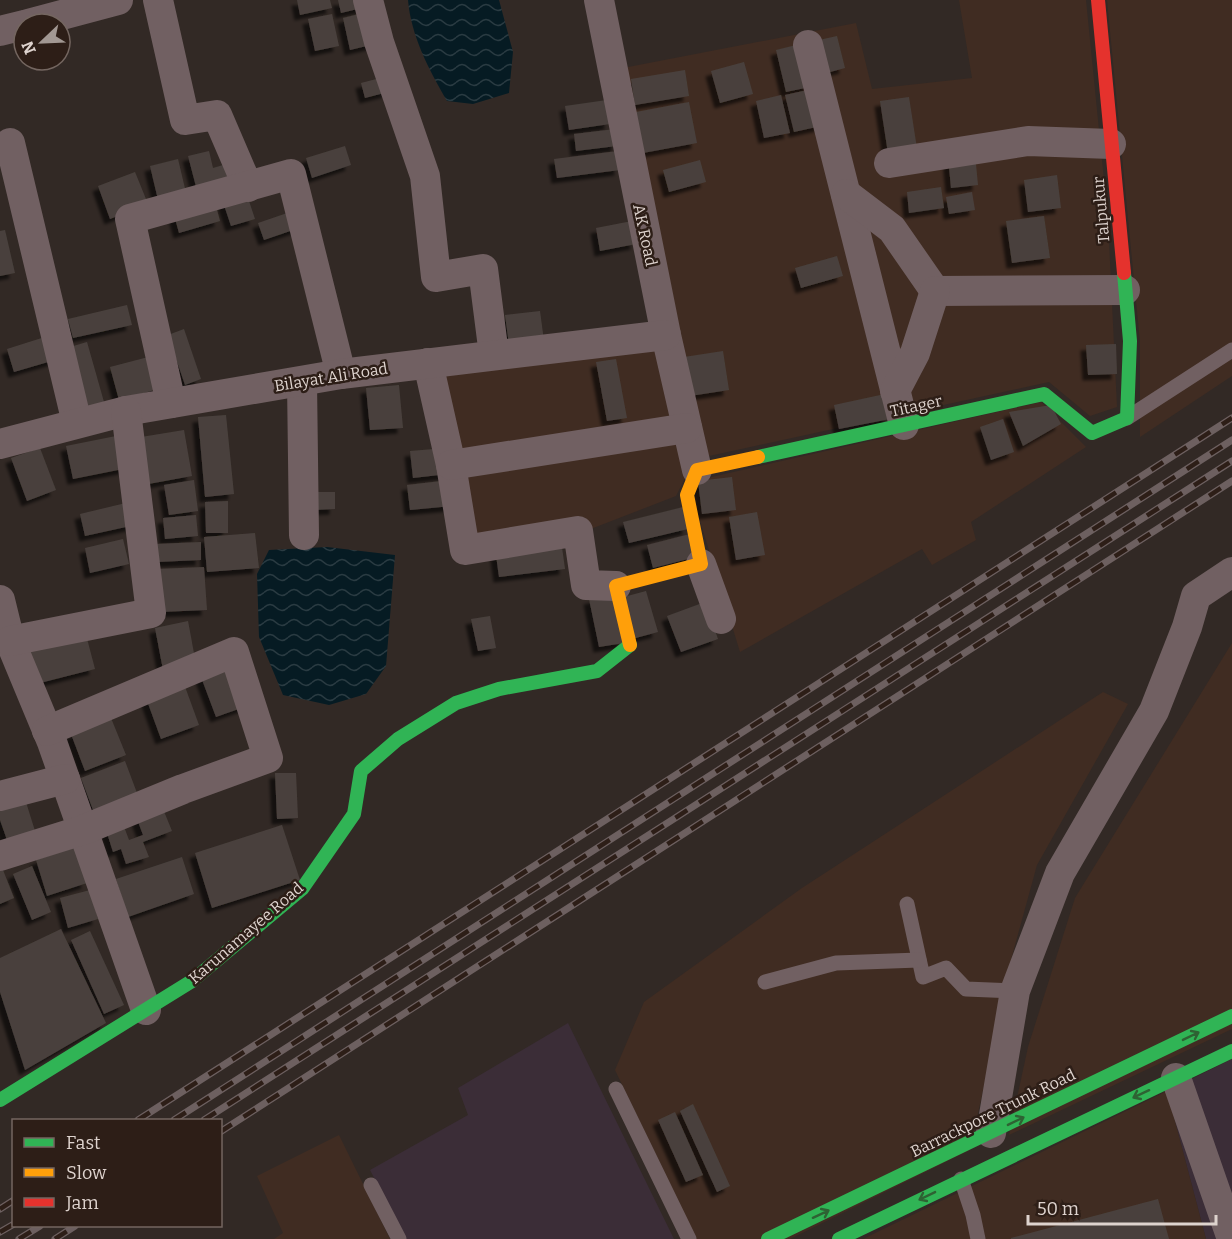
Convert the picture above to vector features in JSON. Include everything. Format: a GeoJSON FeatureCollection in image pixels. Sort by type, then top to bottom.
{"type":"FeatureCollection","features":[{"type":"Feature","properties":{"kind":"street"},"geometry":{"type":"LineString","coordinates":[[72,12],[118,0]]}},
{"type":"Feature","properties":{"kind":"street"},"geometry":{"type":"LineString","coordinates":[[158,0],[185,120],[217,115],[248,187]]}},
{"type":"Feature","properties":{"kind":"street"},"geometry":{"type":"LineString","coordinates":[[368,0],[379,42],[425,176],[436,277],[483,269],[494,355]]}},
{"type":"Feature","properties":{"kind":"street","name":"AK Road"},"geometry":{"type":"LineString","coordinates":[[598,0],[666,335],[697,470]]}},
{"type":"Feature","properties":{"kind":"street","name":"Talpukur"},"geometry":{"type":"LineString","coordinates":[[1098,0],[1130,341],[1127,418]]}},
{"type":"Feature","properties":{"kind":"street"},"geometry":{"type":"LineString","coordinates":[[808,45],[904,425]]}},
{"type":"Feature","properties":{"kind":"street"},"geometry":{"type":"LineString","coordinates":[[889,163],[1028,141],[1112,144]]}},
{"type":"Feature","properties":{"kind":"street"},"geometry":{"type":"LineString","coordinates":[[10,143],[76,423]]}},
{"type":"Feature","properties":{"kind":"street"},"geometry":{"type":"LineString","coordinates":[[171,403],[130,219],[291,174],[341,374]]}},
{"type":"Feature","properties":{"kind":"street"},"geometry":{"type":"LineString","coordinates":[[846,194],[892,229],[935,291]]}},
{"type":"Feature","properties":{"kind":"street"},"geometry":{"type":"LineString","coordinates":[[935,291],[1125,290]]}},
{"type":"Feature","properties":{"kind":"street"},"geometry":{"type":"LineString","coordinates":[[896,391],[915,353],[935,291]]}},
{"type":"Feature","properties":{"kind":"street","name":"Bilayat Ali Road"},"geometry":{"type":"LineString","coordinates":[[0,444],[126,411],[341,374],[666,335]]}},
{"type":"Feature","properties":{"kind":"street"},"geometry":{"type":"LineString","coordinates":[[428,363],[451,465],[465,550],[578,531],[586,585],[616,586],[701,564]]}},
{"type":"Feature","properties":{"kind":"street"},"geometry":{"type":"LineString","coordinates":[[302,382],[304,535]]}},
{"type":"Feature","properties":{"kind":"street","name":"Titager"},"geometry":{"type":"LineString","coordinates":[[697,470],[1044,394],[1092,433],[1127,418]]}},
{"type":"Feature","properties":{"kind":"street"},"geometry":{"type":"LineString","coordinates":[[10,641],[151,613],[126,411]]}},
{"type":"Feature","properties":{"kind":"street"},"geometry":{"type":"LineString","coordinates":[[451,465],[687,428]]}},
{"type":"Feature","properties":{"kind":"street"},"geometry":{"type":"LineString","coordinates":[[697,470],[687,495],[701,564],[721,619]]}},
{"type":"Feature","properties":{"kind":"street"},"geometry":{"type":"LineString","coordinates":[[991,1133],[1016,991],[1060,873],[1154,711],[1187,627],[1196,596],[1232,572]]}},
{"type":"Feature","properties":{"kind":"street","name":"Karunamayee Road"},"geometry":{"type":"LineString","coordinates":[[1,1098],[192,981],[302,889],[354,814],[361,771],[398,739],[456,703],[533,681],[597,671],[630,645],[616,586]]}},
{"type":"Feature","properties":{"kind":"street"},"geometry":{"type":"LineString","coordinates":[[0,600],[10,641],[65,779],[146,1010]]}},
{"type":"Feature","properties":{"kind":"street"},"geometry":{"type":"LineString","coordinates":[[0,856],[83,830],[183,789],[268,758],[234,652],[47,731]]}},
{"type":"Feature","properties":{"kind":"street"},"geometry":{"type":"LineString","coordinates":[[0,796],[65,779]]}},
{"type":"Feature","properties":{"kind":"street","name":"Barrackpore Trunk Road"},"geometry":{"type":"LineString","coordinates":[[768,1239],[1232,1016]]}},
{"type":"Feature","properties":{"kind":"street"},"geometry":{"type":"LineString","coordinates":[[839,1239],[1232,1051]]}},
{"type":"Feature","properties":{"kind":"street"},"geometry":{"type":"LineString","coordinates":[[1176,1078],[1232,1239]]}},
{"type":"Feature","properties":{"kind":"lane"},"geometry":{"type":"LineString","coordinates":[[1127,418],[1232,350]]}},
{"type":"Feature","properties":{"kind":"lane"},"geometry":{"type":"LineString","coordinates":[[907,904],[922,977],[946,968],[966,989],[1016,991]]}},
{"type":"Feature","properties":{"kind":"lane"},"geometry":{"type":"LineString","coordinates":[[765,982],[836,963],[919,960]]}},
{"type":"Feature","properties":{"kind":"lane"},"geometry":{"type":"LineString","coordinates":[[616,1089],[689,1239]]}},
{"type":"Feature","properties":{"kind":"lane"},"geometry":{"type":"LineString","coordinates":[[961,1179],[978,1239]]}},
{"type":"Feature","properties":{"kind":"lane"},"geometry":{"type":"LineString","coordinates":[[371,1185],[399,1239]]}},
{"type":"Feature","properties":{"kind":"shaded area"},"geometry":{"type":"Polygon","coordinates":[[[959,0],[1086,0],[1108,220],[1117,407],[1090,416],[1049,382],[700,458],[623,68],[856,23],[872,89],[972,78],[959,0]]]}},
{"type":"Feature","properties":{"kind":"shaded area"},"geometry":{"type":"Polygon","coordinates":[[[1107,0],[1232,0],[1232,376],[1140,437],[1140,342],[1107,0]]]}},
{"type":"Feature","properties":{"kind":"shaded area"},"geometry":{"type":"Polygon","coordinates":[[[659,344],[688,472],[676,496],[583,532],[474,543],[430,370],[659,344]]]}},
{"type":"Feature","properties":{"kind":"shaded area"},"geometry":{"type":"Polygon","coordinates":[[[1041,402],[1086,447],[971,522],[976,540],[932,565],[922,549],[740,652],[694,501],[703,479],[1041,402]]]}},
{"type":"Feature","properties":{"kind":"shaded area"},"geometry":{"type":"Polygon","coordinates":[[[1232,643],[1232,1029],[1009,1135],[1028,1047],[1075,898],[1232,643]]]}},
{"type":"Feature","properties":{"kind":"shaded area"},"geometry":{"type":"Polygon","coordinates":[[[1103,692],[1128,704],[1037,865],[1012,956],[970,1150],[790,1239],[696,1239],[615,1070],[644,1002],[802,888],[1103,692]]]}},
{"type":"Feature","properties":{"kind":"shaded area"},"geometry":{"type":"Polygon","coordinates":[[[568,1023],[674,1239],[406,1239],[370,1170],[468,1115],[458,1088],[568,1023]]]}},
{"type":"Feature","properties":{"kind":"shaded area"},"geometry":{"type":"Polygon","coordinates":[[[1232,1059],[1232,1239],[1206,1239],[1167,1091],[1232,1059]]]}},
{"type":"Feature","properties":{"kind":"shaded area"},"geometry":{"type":"Polygon","coordinates":[[[1167,1091],[1206,1239],[863,1239],[1167,1091]]]}},
{"type":"Feature","properties":{"kind":"shaded area"},"geometry":{"type":"Polygon","coordinates":[[[339,1135],[390,1239],[274,1239],[283,1233],[257,1176],[339,1135]]]}},
{"type":"Feature","properties":{"kind":"water"},"geometry":{"type":"Polygon","coordinates":[[[408,0],[499,0],[513,52],[509,93],[473,104],[447,101],[417,40],[408,0]]]}},
{"type":"Feature","properties":{"kind":"water"},"geometry":{"type":"Polygon","coordinates":[[[327,547],[395,555],[386,666],[366,694],[329,705],[283,695],[259,637],[257,574],[269,550],[327,547]]]}},
{"type":"Feature","properties":{"kind":"building"},"geometry":{"type":"Polygon","coordinates":[[[297,0],[330,0],[332,8],[300,15],[297,0]]]}},
{"type":"Feature","properties":{"kind":"building"},"geometry":{"type":"Polygon","coordinates":[[[338,0],[364,0],[366,7],[341,13],[338,0]]]}},
{"type":"Feature","properties":{"kind":"building"},"geometry":{"type":"Polygon","coordinates":[[[367,12],[375,44],[350,50],[343,18],[367,12]]]}},
{"type":"Feature","properties":{"kind":"building"},"geometry":{"type":"Polygon","coordinates":[[[332,14],[339,46],[315,51],[308,19],[332,14]]]}},
{"type":"Feature","properties":{"kind":"building"},"geometry":{"type":"Polygon","coordinates":[[[837,36],[845,68],[819,75],[810,42],[837,36]]]}},
{"type":"Feature","properties":{"kind":"building"},"geometry":{"type":"Polygon","coordinates":[[[800,44],[810,87],[786,92],[776,50],[800,44]]]}},
{"type":"Feature","properties":{"kind":"building"},"geometry":{"type":"Polygon","coordinates":[[[744,62],[753,94],[720,103],[711,71],[744,62]]]}},
{"type":"Feature","properties":{"kind":"building"},"geometry":{"type":"Polygon","coordinates":[[[685,70],[689,96],[635,105],[631,79],[685,70]]]}},
{"type":"Feature","properties":{"kind":"building"},"geometry":{"type":"Polygon","coordinates":[[[384,77],[388,92],[365,98],[361,83],[384,77]]]}},
{"type":"Feature","properties":{"kind":"building"},"geometry":{"type":"Polygon","coordinates":[[[812,89],[821,126],[794,132],[785,95],[812,89]]]}},
{"type":"Feature","properties":{"kind":"building"},"geometry":{"type":"Polygon","coordinates":[[[781,95],[790,133],[764,138],[756,101],[781,95]]]}},
{"type":"Feature","properties":{"kind":"building"},"geometry":{"type":"Polygon","coordinates":[[[909,97],[918,155],[889,160],[880,101],[909,97]]]}},
{"type":"Feature","properties":{"kind":"building"},"geometry":{"type":"Polygon","coordinates":[[[607,100],[610,124],[569,130],[565,106],[607,100]]]}},
{"type":"Feature","properties":{"kind":"building"},"geometry":{"type":"Polygon","coordinates":[[[689,102],[697,143],[643,153],[636,112],[689,102]]]}},
{"type":"Feature","properties":{"kind":"building"},"geometry":{"type":"Polygon","coordinates":[[[615,129],[617,146],[576,151],[574,134],[615,129]]]}},
{"type":"Feature","properties":{"kind":"building"},"geometry":{"type":"Polygon","coordinates":[[[345,146],[351,165],[312,178],[306,158],[345,146]]]}},
{"type":"Feature","properties":{"kind":"building"},"geometry":{"type":"Polygon","coordinates":[[[209,151],[213,168],[230,163],[237,189],[199,198],[188,156],[209,151]]]}},
{"type":"Feature","properties":{"kind":"building"},"geometry":{"type":"Polygon","coordinates":[[[618,151],[620,170],[557,178],[554,159],[618,151]]]}},
{"type":"Feature","properties":{"kind":"building"},"geometry":{"type":"Polygon","coordinates":[[[975,154],[978,185],[951,188],[948,157],[975,154]]]}},
{"type":"Feature","properties":{"kind":"building"},"geometry":{"type":"Polygon","coordinates":[[[178,159],[187,197],[159,204],[150,166],[178,159]]]}},
{"type":"Feature","properties":{"kind":"building"},"geometry":{"type":"Polygon","coordinates":[[[700,160],[706,182],[669,192],[663,170],[700,160]]]}},
{"type":"Feature","properties":{"kind":"building"},"geometry":{"type":"Polygon","coordinates":[[[135,172],[148,204],[110,219],[98,186],[135,172]]]}},
{"type":"Feature","properties":{"kind":"building"},"geometry":{"type":"Polygon","coordinates":[[[1057,175],[1061,208],[1028,212],[1024,180],[1057,175]]]}},
{"type":"Feature","properties":{"kind":"building"},"geometry":{"type":"Polygon","coordinates":[[[941,187],[944,208],[909,213],[907,192],[941,187]]]}},
{"type":"Feature","properties":{"kind":"building"},"geometry":{"type":"Polygon","coordinates":[[[245,189],[255,219],[231,226],[221,196],[245,189]]]}},
{"type":"Feature","properties":{"kind":"building"},"geometry":{"type":"Polygon","coordinates":[[[972,192],[975,210],[949,214],[946,197],[972,192]]]}},
{"type":"Feature","properties":{"kind":"building"},"geometry":{"type":"Polygon","coordinates":[[[214,199],[220,221],[179,233],[173,211],[214,199]]]}},
{"type":"Feature","properties":{"kind":"building"},"geometry":{"type":"Polygon","coordinates":[[[296,210],[302,227],[264,240],[258,223],[296,210]]]}},
{"type":"Feature","properties":{"kind":"building"},"geometry":{"type":"Polygon","coordinates":[[[1044,216],[1050,258],[1012,263],[1006,221],[1044,216]]]}},
{"type":"Feature","properties":{"kind":"building"},"geometry":{"type":"Polygon","coordinates":[[[632,221],[636,244],[600,251],[596,228],[632,221]]]}},
{"type":"Feature","properties":{"kind":"building"},"geometry":{"type":"Polygon","coordinates":[[[5,230],[15,273],[0,276],[0,231],[5,230]]]}},
{"type":"Feature","properties":{"kind":"building"},"geometry":{"type":"Polygon","coordinates":[[[837,256],[843,276],[801,288],[795,268],[837,256]]]}},
{"type":"Feature","properties":{"kind":"building"},"geometry":{"type":"Polygon","coordinates":[[[127,305],[132,325],[73,338],[68,319],[127,305]]]}},
{"type":"Feature","properties":{"kind":"building"},"geometry":{"type":"Polygon","coordinates":[[[540,311],[544,341],[509,345],[505,315],[540,311]]]}},
{"type":"Feature","properties":{"kind":"building"},"geometry":{"type":"Polygon","coordinates":[[[184,329],[201,379],[185,385],[168,335],[184,329]]]}},
{"type":"Feature","properties":{"kind":"building"},"geometry":{"type":"Polygon","coordinates":[[[48,336],[55,360],[14,372],[7,349],[48,336]]]}},
{"type":"Feature","properties":{"kind":"building"},"geometry":{"type":"Polygon","coordinates":[[[87,342],[104,402],[78,410],[60,350],[87,342]]]}},
{"type":"Feature","properties":{"kind":"building"},"geometry":{"type":"Polygon","coordinates":[[[1116,344],[1117,374],[1088,375],[1086,345],[1116,344]]]}},
{"type":"Feature","properties":{"kind":"building"},"geometry":{"type":"Polygon","coordinates":[[[723,351],[729,390],[690,396],[684,357],[723,351]]]}},
{"type":"Feature","properties":{"kind":"building"},"geometry":{"type":"Polygon","coordinates":[[[156,355],[165,387],[119,400],[110,367],[156,355]]]}},
{"type":"Feature","properties":{"kind":"building"},"geometry":{"type":"Polygon","coordinates":[[[616,359],[627,418],[607,421],[596,362],[616,359]]]}},
{"type":"Feature","properties":{"kind":"building"},"geometry":{"type":"Polygon","coordinates":[[[399,385],[403,428],[370,430],[366,388],[399,385]]]}},
{"type":"Feature","properties":{"kind":"building"},"geometry":{"type":"Polygon","coordinates":[[[885,394],[890,419],[839,429],[834,405],[885,394]]]}},
{"type":"Feature","properties":{"kind":"building"},"geometry":{"type":"Polygon","coordinates":[[[1051,405],[1061,424],[1023,446],[1009,412],[1051,405]]]}},
{"type":"Feature","properties":{"kind":"building"},"geometry":{"type":"Polygon","coordinates":[[[226,415],[234,494],[205,497],[198,417],[226,415]]]}},
{"type":"Feature","properties":{"kind":"building"},"geometry":{"type":"Polygon","coordinates":[[[1003,419],[1014,452],[991,460],[980,427],[1003,419]]]}},
{"type":"Feature","properties":{"kind":"building"},"geometry":{"type":"Polygon","coordinates":[[[184,430],[192,476],[143,485],[135,438],[184,430]]]}},
{"type":"Feature","properties":{"kind":"building"},"geometry":{"type":"Polygon","coordinates":[[[121,435],[128,468],[73,479],[66,446],[121,435]]]}},
{"type":"Feature","properties":{"kind":"building"},"geometry":{"type":"Polygon","coordinates":[[[40,448],[56,490],[27,501],[11,458],[40,448]]]}},
{"type":"Feature","properties":{"kind":"building"},"geometry":{"type":"Polygon","coordinates":[[[446,448],[448,474],[413,478],[410,451],[446,448]]]}},
{"type":"Feature","properties":{"kind":"building"},"geometry":{"type":"Polygon","coordinates":[[[732,477],[736,510],[702,514],[698,481],[732,477]]]}},
{"type":"Feature","properties":{"kind":"building"},"geometry":{"type":"Polygon","coordinates":[[[194,480],[198,511],[169,515],[164,485],[194,480]]]}},
{"type":"Feature","properties":{"kind":"building"},"geometry":{"type":"Polygon","coordinates":[[[450,480],[452,506],[410,510],[407,485],[450,480]]]}},
{"type":"Feature","properties":{"kind":"building"},"geometry":{"type":"Polygon","coordinates":[[[313,492],[335,492],[335,509],[313,510],[313,492]]]}},
{"type":"Feature","properties":{"kind":"building"},"geometry":{"type":"Polygon","coordinates":[[[228,501],[228,533],[206,533],[205,502],[228,501]]]}},
{"type":"Feature","properties":{"kind":"building"},"geometry":{"type":"Polygon","coordinates":[[[130,502],[135,525],[85,536],[80,514],[130,502]]]}},
{"type":"Feature","properties":{"kind":"building"},"geometry":{"type":"Polygon","coordinates":[[[683,507],[688,529],[629,543],[623,522],[683,507]]]}},
{"type":"Feature","properties":{"kind":"building"},"geometry":{"type":"Polygon","coordinates":[[[757,512],[765,555],[736,560],[729,517],[757,512]]]}},
{"type":"Feature","properties":{"kind":"building"},"geometry":{"type":"Polygon","coordinates":[[[196,515],[198,536],[165,539],[163,518],[196,515]]]}},
{"type":"Feature","properties":{"kind":"building"},"geometry":{"type":"Polygon","coordinates":[[[255,533],[259,568],[207,572],[204,537],[255,533]]]}},
{"type":"Feature","properties":{"kind":"building"},"geometry":{"type":"Polygon","coordinates":[[[690,534],[696,557],[653,568],[647,545],[690,534]]]}},
{"type":"Feature","properties":{"kind":"building"},"geometry":{"type":"Polygon","coordinates":[[[123,539],[129,564],[90,573],[85,548],[123,539]]]}},
{"type":"Feature","properties":{"kind":"building"},"geometry":{"type":"Polygon","coordinates":[[[561,540],[565,569],[499,577],[495,548],[561,540]]]}},
{"type":"Feature","properties":{"kind":"building"},"geometry":{"type":"Polygon","coordinates":[[[201,542],[201,560],[157,562],[156,544],[201,542]]]}},
{"type":"Feature","properties":{"kind":"building"},"geometry":{"type":"Polygon","coordinates":[[[204,567],[207,610],[160,612],[157,569],[204,567]]]}},
{"type":"Feature","properties":{"kind":"building"},"geometry":{"type":"Polygon","coordinates":[[[646,591],[658,632],[632,639],[620,598],[646,591]]]}},
{"type":"Feature","properties":{"kind":"building"},"geometry":{"type":"Polygon","coordinates":[[[614,594],[624,643],[599,647],[589,599],[614,594]]]}},
{"type":"Feature","properties":{"kind":"building"},"geometry":{"type":"Polygon","coordinates":[[[705,602],[718,639],[681,652],[667,616],[705,602]]]}},
{"type":"Feature","properties":{"kind":"building"},"geometry":{"type":"Polygon","coordinates":[[[490,616],[496,648],[478,651],[471,619],[490,616]]]}},
{"type":"Feature","properties":{"kind":"building"},"geometry":{"type":"Polygon","coordinates":[[[188,621],[196,664],[163,670],[155,628],[188,621]]]}},
{"type":"Feature","properties":{"kind":"building"},"geometry":{"type":"Polygon","coordinates":[[[85,631],[95,669],[36,684],[26,647],[85,631]]]}},
{"type":"Feature","properties":{"kind":"building"},"geometry":{"type":"Polygon","coordinates":[[[233,666],[247,706],[216,717],[201,677],[233,666]]]}},
{"type":"Feature","properties":{"kind":"building"},"geometry":{"type":"Polygon","coordinates":[[[184,684],[199,725],[161,739],[146,698],[184,684]]]}},
{"type":"Feature","properties":{"kind":"building"},"geometry":{"type":"Polygon","coordinates":[[[111,718],[126,755],[85,771],[71,734],[111,718]]]}},
{"type":"Feature","properties":{"kind":"building"},"geometry":{"type":"Polygon","coordinates":[[[125,761],[140,801],[96,818],[81,778],[125,761]]]}},
{"type":"Feature","properties":{"kind":"building"},"geometry":{"type":"Polygon","coordinates":[[[275,773],[296,773],[298,818],[277,819],[275,773]]]}},
{"type":"Feature","properties":{"kind":"building"},"geometry":{"type":"Polygon","coordinates":[[[25,799],[35,831],[7,840],[0,820],[0,807],[25,799]]]}},
{"type":"Feature","properties":{"kind":"building"},"geometry":{"type":"Polygon","coordinates":[[[163,809],[172,831],[143,842],[149,857],[126,864],[121,849],[113,852],[106,830],[123,824],[129,840],[143,835],[137,819],[163,809]]]}},
{"type":"Feature","properties":{"kind":"building"},"geometry":{"type":"Polygon","coordinates":[[[282,825],[300,880],[212,908],[195,853],[282,825]]]}},
{"type":"Feature","properties":{"kind":"building"},"geometry":{"type":"Polygon","coordinates":[[[76,847],[87,883],[47,896],[36,860],[76,847]]]}},
{"type":"Feature","properties":{"kind":"building"},"geometry":{"type":"Polygon","coordinates":[[[182,857],[194,894],[128,917],[116,879],[182,857]]]}},
{"type":"Feature","properties":{"kind":"building"},"geometry":{"type":"Polygon","coordinates":[[[32,866],[51,912],[32,920],[13,874],[32,866]]]}},
{"type":"Feature","properties":{"kind":"building"},"geometry":{"type":"Polygon","coordinates":[[[3,870],[14,898],[0,904],[0,871],[3,870]]]}},
{"type":"Feature","properties":{"kind":"building"},"geometry":{"type":"Polygon","coordinates":[[[90,890],[98,919],[68,928],[60,898],[90,890]]]}},
{"type":"Feature","properties":{"kind":"building"},"geometry":{"type":"Polygon","coordinates":[[[61,929],[106,1023],[25,1070],[0,992],[0,958],[61,929]]]}},
{"type":"Feature","properties":{"kind":"building"},"geometry":{"type":"Polygon","coordinates":[[[90,931],[124,1005],[104,1014],[71,940],[90,931]]]}},
{"type":"Feature","properties":{"kind":"building"},"geometry":{"type":"Polygon","coordinates":[[[693,1104],[730,1186],[717,1192],[680,1111],[693,1104]]]}},
{"type":"Feature","properties":{"kind":"building"},"geometry":{"type":"Polygon","coordinates":[[[675,1112],[703,1175],[686,1182],[658,1120],[675,1112]]]}},
{"type":"Feature","properties":{"kind":"building"},"geometry":{"type":"Polygon","coordinates":[[[1158,1199],[1169,1239],[1011,1239],[1011,1238],[1158,1199]]]}},
{"type":"Feature","properties":{"kind":"railway"},"geometry":{"type":"LineString","coordinates":[[140,1119],[1232,418]]}},
{"type":"Feature","properties":{"kind":"railway"},"geometry":{"type":"LineString","coordinates":[[176,1119],[1232,440]]}},
{"type":"Feature","properties":{"kind":"railway"},"geometry":{"type":"LineString","coordinates":[[206,1119],[1232,461]]}},
{"type":"Feature","properties":{"kind":"railway"},"geometry":{"type":"LineString","coordinates":[[222,1131],[1232,481]]}},
{"type":"Feature","properties":{"kind":"railway"},"geometry":{"type":"LineString","coordinates":[[0,1209],[12,1201]]}},
{"type":"Feature","properties":{"kind":"railway"},"geometry":{"type":"LineString","coordinates":[[0,1232],[12,1225]]}},
{"type":"Feature","properties":{"kind":"railway"},"geometry":{"type":"LineString","coordinates":[[19,1239],[38,1227]]}},
{"type":"Feature","properties":{"kind":"railway"},"geometry":{"type":"LineString","coordinates":[[55,1239],[73,1227]]}},
{"type":"Feature","properties":{"kind":"traffic: fast"},"geometry":{"type":"LineString","coordinates":[[758,457],[1044,394],[1092,433],[1127,418],[1130,341],[1124,273]]}},
{"type":"Feature","properties":{"kind":"traffic: fast"},"geometry":{"type":"LineString","coordinates":[[0,1100],[192,981],[302,889],[354,814],[361,771],[398,739],[456,703],[499,689],[597,671],[630,645]]}},
{"type":"Feature","properties":{"kind":"traffic: fast"},"geometry":{"type":"LineString","coordinates":[[768,1239],[1232,1016]]}},
{"type":"Feature","properties":{"kind":"traffic: fast"},"geometry":{"type":"LineString","coordinates":[[839,1239],[1232,1051]]}},
{"type":"Feature","properties":{"kind":"traffic: slow"},"geometry":{"type":"LineString","coordinates":[[630,645],[616,586],[701,564],[687,495],[697,470],[758,457]]}},
{"type":"Feature","properties":{"kind":"traffic: jam"},"geometry":{"type":"LineString","coordinates":[[1098,0],[1124,273]]}}]}
